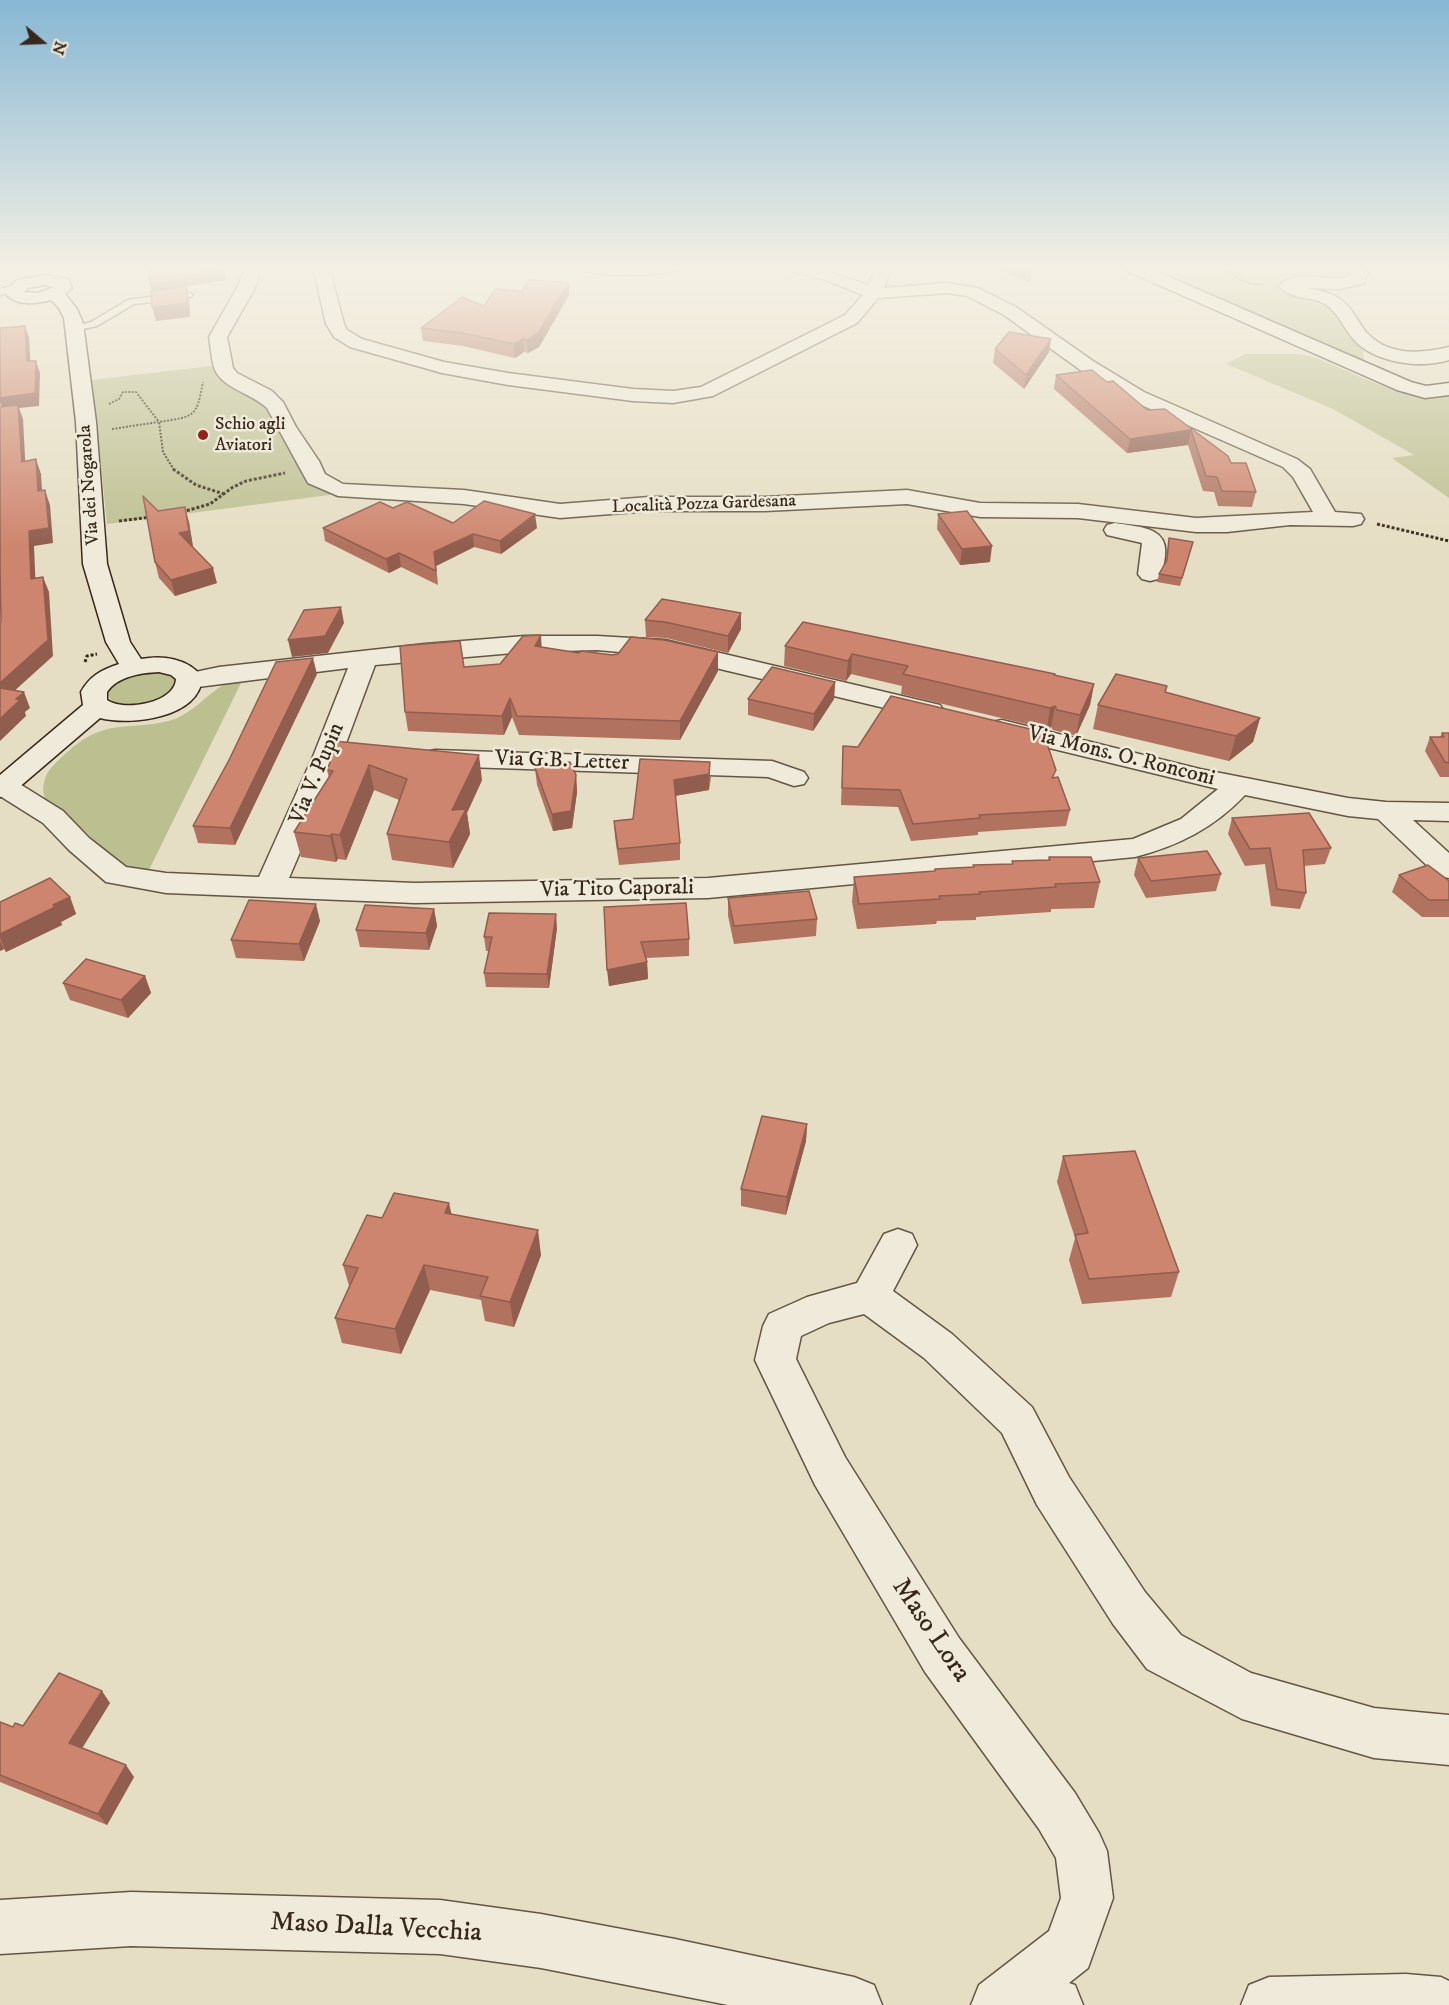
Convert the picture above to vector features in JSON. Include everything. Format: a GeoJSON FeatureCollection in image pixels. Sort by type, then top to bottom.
{"type":"FeatureCollection","features":[{"type":"Feature","properties":{"kind":"street","name":"Via dei Nogarola"},"geometry":{"type":"LineString","coordinates":[[79,361],[87,422],[95,564],[118,642],[133,667]]}},
{"type":"Feature","properties":{"kind":"street"},"geometry":{"type":"LineString","coordinates":[[222,361],[224,369]]}},
{"type":"Feature","properties":{"kind":"street"},"geometry":{"type":"LineString","coordinates":[[418,361],[473,373],[657,397],[690,396],[706,392],[768,361]]}},
{"type":"Feature","properties":{"kind":"street"},"geometry":{"type":"LineString","coordinates":[[1080,361],[1137,396],[1290,463],[1302,474],[1325,514]]}},
{"type":"Feature","properties":{"kind":"street"},"geometry":{"type":"LineString","coordinates":[[1344,361],[1404,387],[1425,392],[1449,389]]}},
{"type":"Feature","properties":{"kind":"street","name":"Località Pozza Gardesana"},"geometry":{"type":"LineString","coordinates":[[224,369],[230,377],[265,395],[276,406],[316,478],[338,490],[464,497],[560,511],[650,504],[765,504],[907,497],[998,511],[1078,511],[1196,525],[1227,525],[1290,518],[1353,519]]}},
{"type":"Feature","properties":{"kind":"street"},"geometry":{"type":"LineString","coordinates":[[998,511],[1147,535],[1153,539],[1156,546],[1150,574]]}},
{"type":"Feature","properties":{"kind":"street","name":"Via Mons. O. Ronconi"},"geometry":{"type":"LineString","coordinates":[[189,680],[425,652],[525,644],[597,643],[665,648],[1238,785],[1348,807],[1386,811],[1449,812]]}},
{"type":"Feature","properties":{"kind":"street","name":"Via V. Pupin"},"geometry":{"type":"LineString","coordinates":[[270,886],[339,755],[364,660]]}},
{"type":"Feature","properties":{"kind":"street"},"geometry":{"type":"LineString","coordinates":[[153,664],[171,666],[186,674],[189,680],[188,689],[182,698],[155,711],[122,715],[108,712],[98,706],[94,699],[94,692],[99,684],[108,677],[133,667],[153,664]]}},
{"type":"Feature","properties":{"kind":"street"},"geometry":{"type":"LineString","coordinates":[[2,788],[98,706]]}},
{"type":"Feature","properties":{"kind":"street","name":"Via G.B. Letter"},"geometry":{"type":"LineString","coordinates":[[409,757],[771,769],[794,778]]}},
{"type":"Feature","properties":{"kind":"street","name":"Via Tito Caporali"},"geometry":{"type":"LineString","coordinates":[[2,788],[53,817],[79,844],[117,875],[166,883],[415,893],[708,888],[1135,848],[1160,841],[1201,821],[1238,785]]}},
{"type":"Feature","properties":{"kind":"street"},"geometry":{"type":"LineString","coordinates":[[1386,811],[1449,869]]}},
{"type":"Feature","properties":{"kind":"street"},"geometry":{"type":"LineString","coordinates":[[897,1245],[870,1296],[938,1346],[1017,1420],[1053,1491],[1129,1608],[1164,1652],[1242,1695],[1374,1733],[1449,1740]]}},
{"type":"Feature","properties":{"kind":"street","name":"Maso Lora"},"geometry":{"type":"LineString","coordinates":[[870,1296],[822,1309],[783,1326],[775,1360],[830,1471],[942,1655],[1057,1811],[1081,1851],[1087,1898],[1069,1949],[1023,2001]]}},
{"type":"Feature","properties":{"kind":"street","name":"Maso Dalla Vecchia"},"geometry":{"type":"LineString","coordinates":[[0,1927],[131,1919],[440,1927],[541,1941],[675,1966],[854,2005]]}},
{"type":"Feature","properties":{"kind":"street"},"geometry":{"type":"LineString","coordinates":[[1269,2005],[1406,2002],[1441,2005]]}},
{"type":"Feature","properties":{"kind":"path"},"geometry":{"type":"LineString","coordinates":[[139,425],[183,417],[195,412],[203,381],[216,371],[224,369]]}},
{"type":"Feature","properties":{"kind":"path"},"geometry":{"type":"LineString","coordinates":[[99,406],[116,401],[123,392],[138,393],[159,422],[161,446],[172,471],[190,484],[224,494]]}},
{"type":"Feature","properties":{"kind":"path"},"geometry":{"type":"LineString","coordinates":[[177,513],[210,504],[233,487],[261,477],[313,470]]}},
{"type":"Feature","properties":{"kind":"path"},"geometry":{"type":"LineString","coordinates":[[93,524],[157,516]]}},
{"type":"Feature","properties":{"kind":"path"},"geometry":{"type":"LineString","coordinates":[[1353,519],[1449,541]]}},
{"type":"Feature","properties":{"kind":"green space"},"geometry":{"type":"Polygon","coordinates":[[[1233,361],[1322,361],[1380,385],[1398,390],[1432,396],[1449,395],[1449,498],[1392,458],[1414,455],[1333,409],[1226,364],[1233,361]]]}},
{"type":"Feature","properties":{"kind":"green space"},"geometry":{"type":"Polygon","coordinates":[[[1353,361],[1364,361],[1364,365],[1353,361]]]}},
{"type":"Feature","properties":{"kind":"green space"},"geometry":{"type":"Polygon","coordinates":[[[219,365],[262,396],[337,494],[107,524],[92,380],[219,365]]]}},
{"type":"Feature","properties":{"kind":"green space"},"geometry":{"type":"Polygon","coordinates":[[[155,671],[165,673],[176,681],[177,686],[168,698],[154,704],[135,707],[118,704],[111,700],[108,694],[115,683],[121,679],[134,674],[155,671]]]}},
{"type":"Feature","properties":{"kind":"green space"},"geometry":{"type":"Polygon","coordinates":[[[233,681],[242,681],[147,874],[131,871],[120,865],[73,821],[45,799],[43,787],[48,772],[66,753],[87,737],[111,728],[154,724],[175,719],[191,710],[218,688],[233,681]]]}},
{"type":"Feature","properties":{"kind":"building"},"geometry":{"type":"Polygon","coordinates":[[[0,361],[36,361],[35,393],[0,398],[0,361]]]}},
{"type":"Feature","properties":{"kind":"building"},"geometry":{"type":"Polygon","coordinates":[[[1009,361],[1036,361],[1026,375],[1009,361]]]}},
{"type":"Feature","properties":{"kind":"building"},"geometry":{"type":"Polygon","coordinates":[[[1092,370],[1107,382],[1113,381],[1147,410],[1165,409],[1228,456],[1231,463],[1246,463],[1256,492],[1222,491],[1217,477],[1206,476],[1191,430],[1130,439],[1056,375],[1092,370]]]}},
{"type":"Feature","properties":{"kind":"building"},"geometry":{"type":"Polygon","coordinates":[[[18,405],[22,462],[36,459],[38,491],[45,490],[49,528],[29,531],[31,579],[43,577],[48,640],[0,683],[0,407],[18,405]]]}},
{"type":"Feature","properties":{"kind":"building"},"geometry":{"type":"Polygon","coordinates":[[[143,496],[158,511],[185,507],[189,531],[179,533],[213,568],[171,580],[155,562],[143,496]]]}},
{"type":"Feature","properties":{"kind":"building"},"geometry":{"type":"Polygon","coordinates":[[[484,501],[535,514],[500,541],[473,534],[434,552],[436,571],[399,553],[386,559],[323,528],[380,502],[393,508],[407,502],[453,523],[484,501]]]}},
{"type":"Feature","properties":{"kind":"building"},"geometry":{"type":"Polygon","coordinates":[[[967,511],[992,546],[962,549],[938,514],[967,511]]]}},
{"type":"Feature","properties":{"kind":"building"},"geometry":{"type":"Polygon","coordinates":[[[1169,538],[1193,542],[1182,578],[1159,574],[1167,560],[1169,538]]]}},
{"type":"Feature","properties":{"kind":"building"},"geometry":{"type":"Polygon","coordinates":[[[662,599],[741,613],[728,636],[665,622],[645,620],[662,599]]]}},
{"type":"Feature","properties":{"kind":"building"},"geometry":{"type":"Polygon","coordinates":[[[341,607],[325,636],[288,640],[304,610],[341,607]]]}},
{"type":"Feature","properties":{"kind":"building"},"geometry":{"type":"Polygon","coordinates":[[[803,622],[1094,684],[1080,715],[1057,710],[1055,706],[1050,708],[903,674],[908,666],[852,654],[848,661],[785,646],[803,622]]]}},
{"type":"Feature","properties":{"kind":"building"},"geometry":{"type":"Polygon","coordinates":[[[541,635],[535,646],[579,653],[581,651],[618,654],[631,637],[664,640],[718,652],[680,721],[517,716],[510,698],[502,716],[405,712],[400,646],[460,641],[464,667],[500,664],[523,636],[541,635]]]}},
{"type":"Feature","properties":{"kind":"building"},"geometry":{"type":"Polygon","coordinates":[[[313,658],[230,828],[193,826],[229,760],[276,662],[313,658]]]}},
{"type":"Feature","properties":{"kind":"building"},"geometry":{"type":"Polygon","coordinates":[[[772,667],[835,682],[814,714],[748,699],[772,667]]]}},
{"type":"Feature","properties":{"kind":"building"},"geometry":{"type":"Polygon","coordinates":[[[1116,674],[1167,686],[1165,692],[1260,718],[1236,736],[1098,705],[1116,674]]]}},
{"type":"Feature","properties":{"kind":"building"},"geometry":{"type":"Polygon","coordinates":[[[0,688],[24,692],[16,699],[20,700],[0,719],[0,688]]]}},
{"type":"Feature","properties":{"kind":"building"},"geometry":{"type":"Polygon","coordinates":[[[891,696],[1043,732],[1056,770],[1052,778],[1058,777],[1070,810],[979,815],[980,818],[913,824],[900,790],[842,788],[843,746],[858,747],[891,696]]]}},
{"type":"Feature","properties":{"kind":"building"},"geometry":{"type":"Polygon","coordinates":[[[1442,733],[1449,733],[1449,763],[1445,762],[1430,737],[1444,737],[1442,733]]]}},
{"type":"Feature","properties":{"kind":"building"},"geometry":{"type":"Polygon","coordinates":[[[334,741],[479,755],[452,810],[466,809],[449,842],[387,834],[407,779],[369,765],[340,835],[294,832],[333,771],[327,770],[334,752],[330,750],[334,741]]]}},
{"type":"Feature","properties":{"kind":"building"},"geometry":{"type":"Polygon","coordinates":[[[640,759],[710,762],[709,774],[674,780],[680,843],[618,849],[614,821],[633,819],[640,759]]]}},
{"type":"Feature","properties":{"kind":"building"},"geometry":{"type":"Polygon","coordinates":[[[570,762],[576,775],[571,811],[552,814],[535,768],[570,762]]]}},
{"type":"Feature","properties":{"kind":"building"},"geometry":{"type":"Polygon","coordinates":[[[1309,813],[1331,848],[1303,850],[1306,893],[1277,889],[1270,848],[1250,849],[1232,818],[1309,813]]]}},
{"type":"Feature","properties":{"kind":"building"},"geometry":{"type":"Polygon","coordinates":[[[1207,851],[1221,874],[1151,881],[1138,858],[1207,851]]]}},
{"type":"Feature","properties":{"kind":"building"},"geometry":{"type":"Polygon","coordinates":[[[1049,857],[1091,857],[1100,882],[1055,884],[1056,887],[939,896],[940,899],[859,904],[854,877],[974,867],[973,865],[1013,864],[1012,861],[1050,860],[1049,857]]]}},
{"type":"Feature","properties":{"kind":"building"},"geometry":{"type":"Polygon","coordinates":[[[1428,865],[1449,881],[1449,900],[1429,900],[1399,875],[1428,865]]]}},
{"type":"Feature","properties":{"kind":"building"},"geometry":{"type":"Polygon","coordinates":[[[50,878],[70,897],[53,905],[55,907],[0,934],[0,902],[50,878]]]}},
{"type":"Feature","properties":{"kind":"building"},"geometry":{"type":"Polygon","coordinates":[[[809,891],[817,919],[734,926],[728,898],[809,891]]]}},
{"type":"Feature","properties":{"kind":"building"},"geometry":{"type":"Polygon","coordinates":[[[249,900],[316,904],[299,944],[231,940],[249,900]]]}},
{"type":"Feature","properties":{"kind":"building"},"geometry":{"type":"Polygon","coordinates":[[[686,903],[689,939],[641,942],[647,962],[607,970],[604,907],[686,903]]]}},
{"type":"Feature","properties":{"kind":"building"},"geometry":{"type":"Polygon","coordinates":[[[365,905],[434,909],[426,933],[356,930],[365,905]]]}},
{"type":"Feature","properties":{"kind":"building"},"geometry":{"type":"Polygon","coordinates":[[[489,913],[556,914],[547,974],[484,973],[492,937],[484,937],[489,913]]]}},
{"type":"Feature","properties":{"kind":"building"},"geometry":{"type":"Polygon","coordinates":[[[86,959],[145,976],[121,1000],[63,983],[86,959]]]}},
{"type":"Feature","properties":{"kind":"building"},"geometry":{"type":"Polygon","coordinates":[[[762,1116],[807,1124],[787,1197],[741,1189],[762,1116]]]}},
{"type":"Feature","properties":{"kind":"building"},"geometry":{"type":"Polygon","coordinates":[[[1135,1151],[1179,1272],[1089,1279],[1075,1235],[1088,1233],[1063,1156],[1135,1151]]]}},
{"type":"Feature","properties":{"kind":"building"},"geometry":{"type":"Polygon","coordinates":[[[394,1193],[449,1203],[445,1213],[538,1230],[510,1302],[480,1296],[488,1277],[424,1265],[395,1329],[335,1318],[358,1268],[343,1265],[367,1215],[382,1218],[394,1193]]]}},
{"type":"Feature","properties":{"kind":"building"},"geometry":{"type":"Polygon","coordinates":[[[59,1673],[102,1691],[69,1743],[126,1765],[98,1814],[0,1775],[0,1722],[13,1727],[15,1723],[23,1726],[59,1673]]]}},
{"type":"Feature","properties":{"kind":"place","name":"Schio agli Aviatori"},"geometry":{"type":"Point","coordinates":[203,435]}}]}
